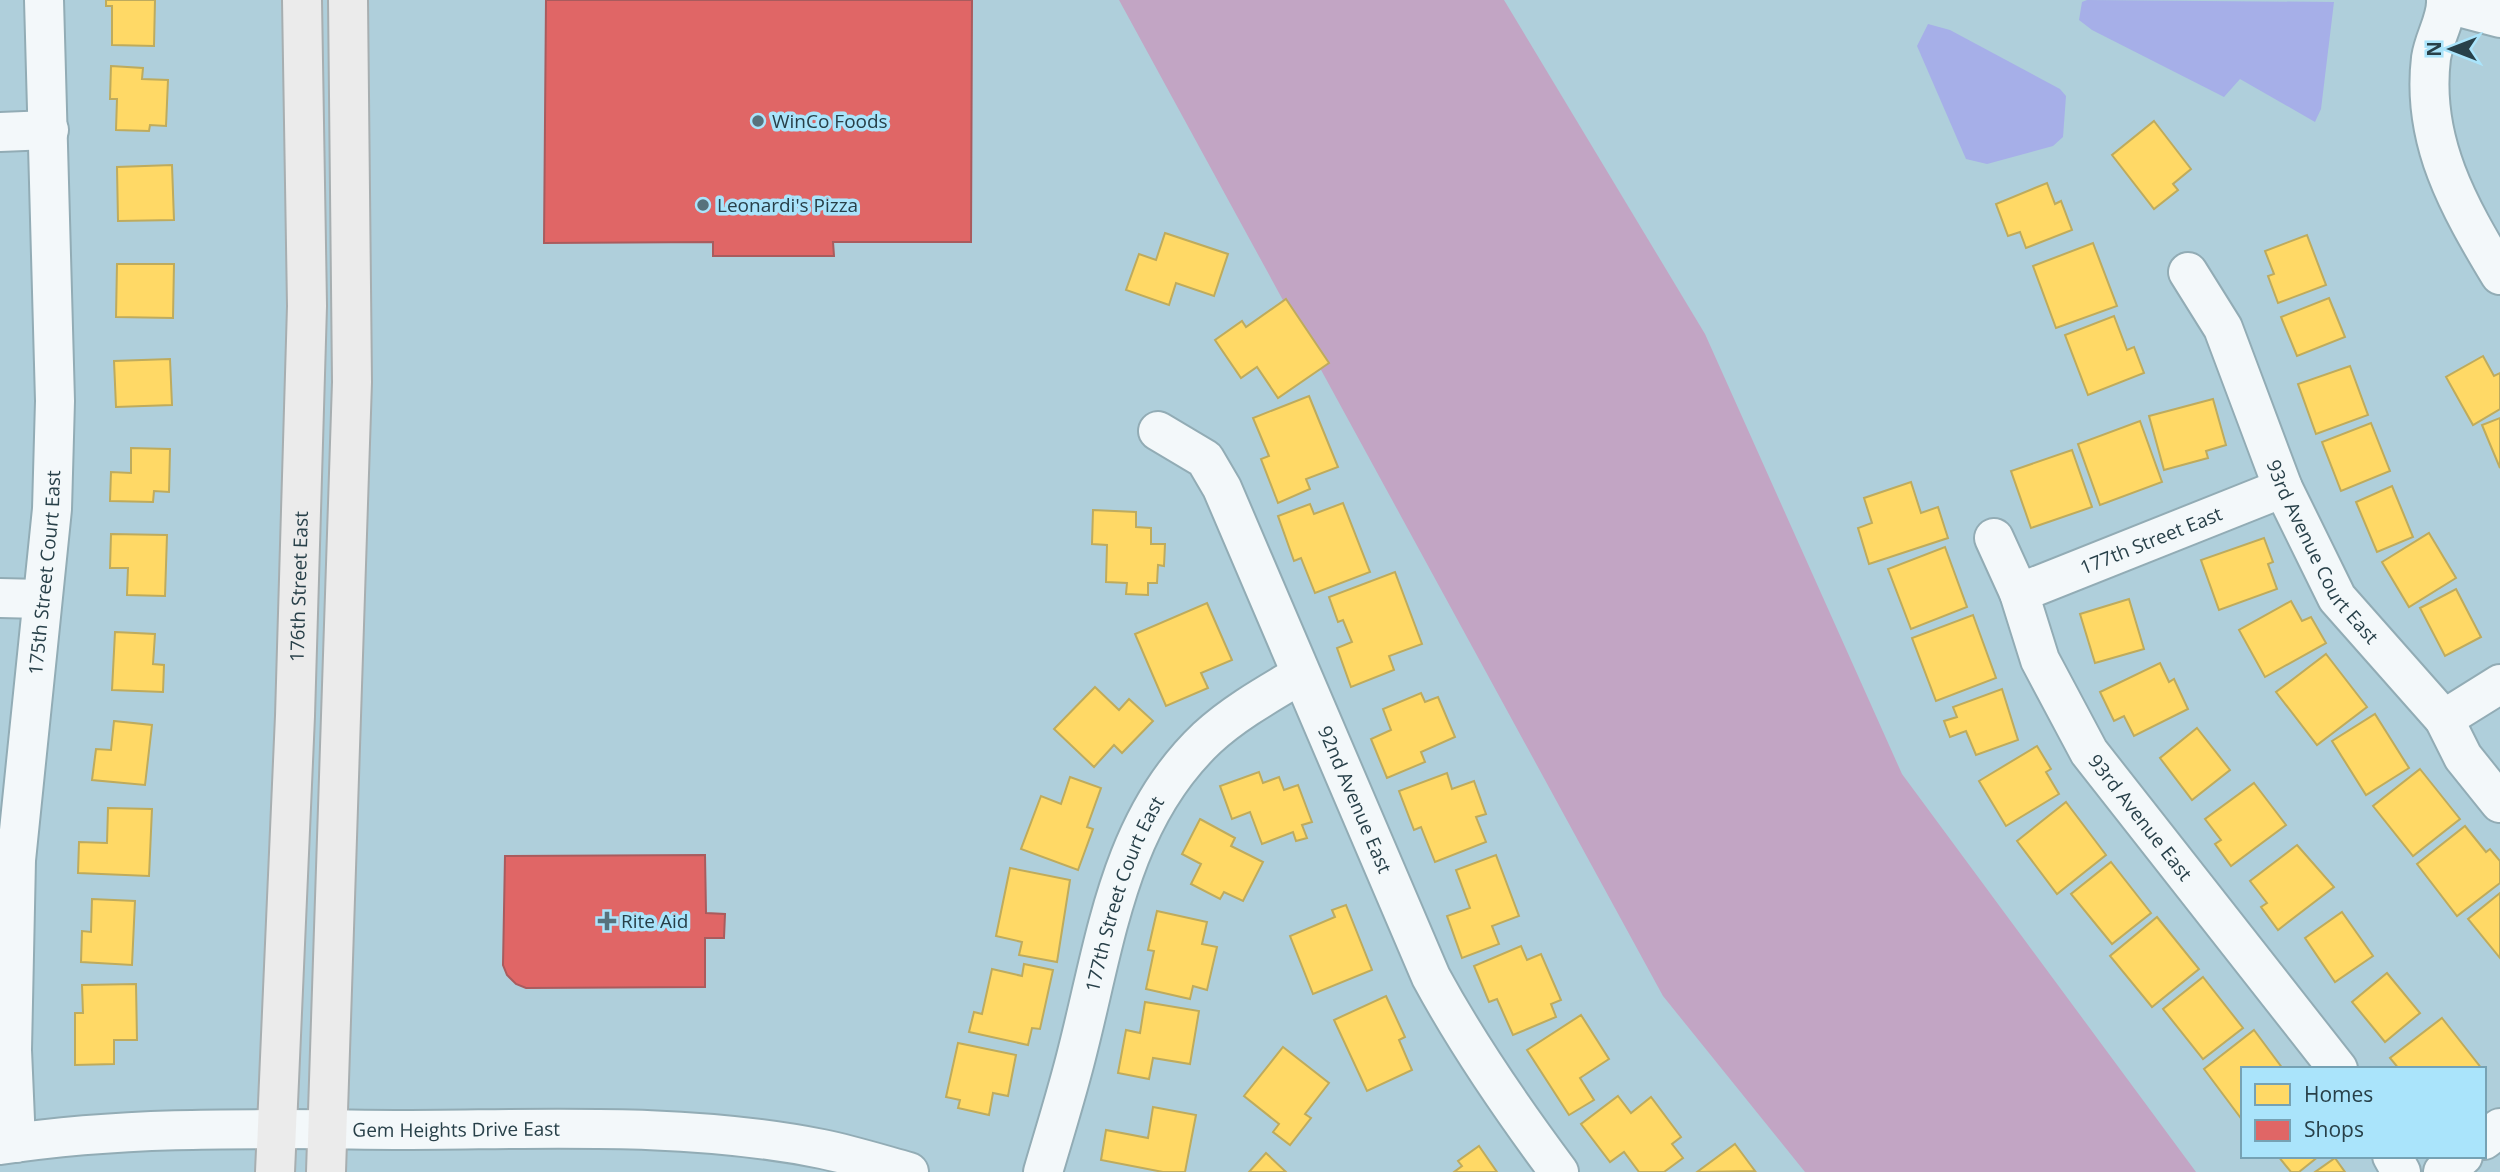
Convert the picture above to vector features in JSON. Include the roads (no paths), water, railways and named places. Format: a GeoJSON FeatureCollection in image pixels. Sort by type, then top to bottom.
{"type":"FeatureCollection","features":[{"type":"Feature","properties":{"kind":"main road","name":"176th Street East"},"geometry":{"type":"LineString","coordinates":[[275,1172],[295,716],[307,306],[302,0]]}},
{"type":"Feature","properties":{"kind":"main road"},"geometry":{"type":"LineString","coordinates":[[326,1172],[352,382],[348,0]]}},
{"type":"Feature","properties":{"kind":"street","name":"175th Street Court East"},"geometry":{"type":"LineString","coordinates":[[8,1144],[14,912],[41,599],[52,509],[55,401],[44,0]]}},
{"type":"Feature","properties":{"kind":"street"},"geometry":{"type":"LineString","coordinates":[[2500,18],[2446,2],[2431,56],[2430,110],[2436,149],[2454,197],[2500,275]]}},
{"type":"Feature","properties":{"kind":"street"},"geometry":{"type":"LineString","coordinates":[[0,132],[48,130]]}},
{"type":"Feature","properties":{"kind":"street","name":"93rd Avenue Court East"},"geometry":{"type":"LineString","coordinates":[[2188,272],[2223,328],[2283,488],[2337,598],[2444,719],[2463,757],[2500,803]]}},
{"type":"Feature","properties":{"kind":"street","name":"92nd Avenue East"},"geometry":{"type":"LineString","coordinates":[[1158,431],[1205,458],[1222,488],[1431,977],[1461,1033],[1501,1095],[1559,1172]]}},
{"type":"Feature","properties":{"kind":"street","name":"177th Street East"},"geometry":{"type":"LineString","coordinates":[[2019,593],[2283,488]]}},
{"type":"Feature","properties":{"kind":"street","name":"93rd Avenue East"},"geometry":{"type":"LineString","coordinates":[[1994,538],[2019,593],[2040,660],[2089,752],[2336,1067]]}},
{"type":"Feature","properties":{"kind":"street"},"geometry":{"type":"LineString","coordinates":[[0,598],[41,599]]}},
{"type":"Feature","properties":{"kind":"street","name":"177th Street Court East"},"geometry":{"type":"LineString","coordinates":[[1043,1172],[1078,1048],[1117,888],[1149,811],[1176,773],[1207,738],[1251,704],[1300,675]]}},
{"type":"Feature","properties":{"kind":"street"},"geometry":{"type":"LineString","coordinates":[[2444,719],[2500,684]]}},
{"type":"Feature","properties":{"kind":"street","name":"Gem Heights Drive East"},"geometry":{"type":"LineString","coordinates":[[8,1144],[83,1135],[236,1127],[608,1129],[713,1135],[821,1149],[909,1172]]}},
{"type":"Feature","properties":{"kind":"street"},"geometry":{"type":"LineString","coordinates":[[2443,1172],[2460,1158]]}},
{"type":"Feature","properties":{"kind":"water"},"geometry":{"type":"Polygon","coordinates":[[[2082,2],[2334,2],[2321,109],[2315,122],[2240,79],[2224,97],[2092,30],[2079,20],[2082,2]]]}},
{"type":"Feature","properties":{"kind":"water"},"geometry":{"type":"Polygon","coordinates":[[[1928,24],[1950,30],[2060,89],[2066,96],[2063,137],[2053,146],[1987,164],[1966,159],[1917,46],[1928,24]]]}},
{"type":"Feature","properties":{"kind":"place","name":"WinCo Foods"},"geometry":{"type":"Point","coordinates":[758,121]}},
{"type":"Feature","properties":{"kind":"place","name":"Leonardi's Pizza"},"geometry":{"type":"Point","coordinates":[703,205]}},
{"type":"Feature","properties":{"kind":"place","name":"Rite Aid"},"geometry":{"type":"Point","coordinates":[607,921]}}]}
